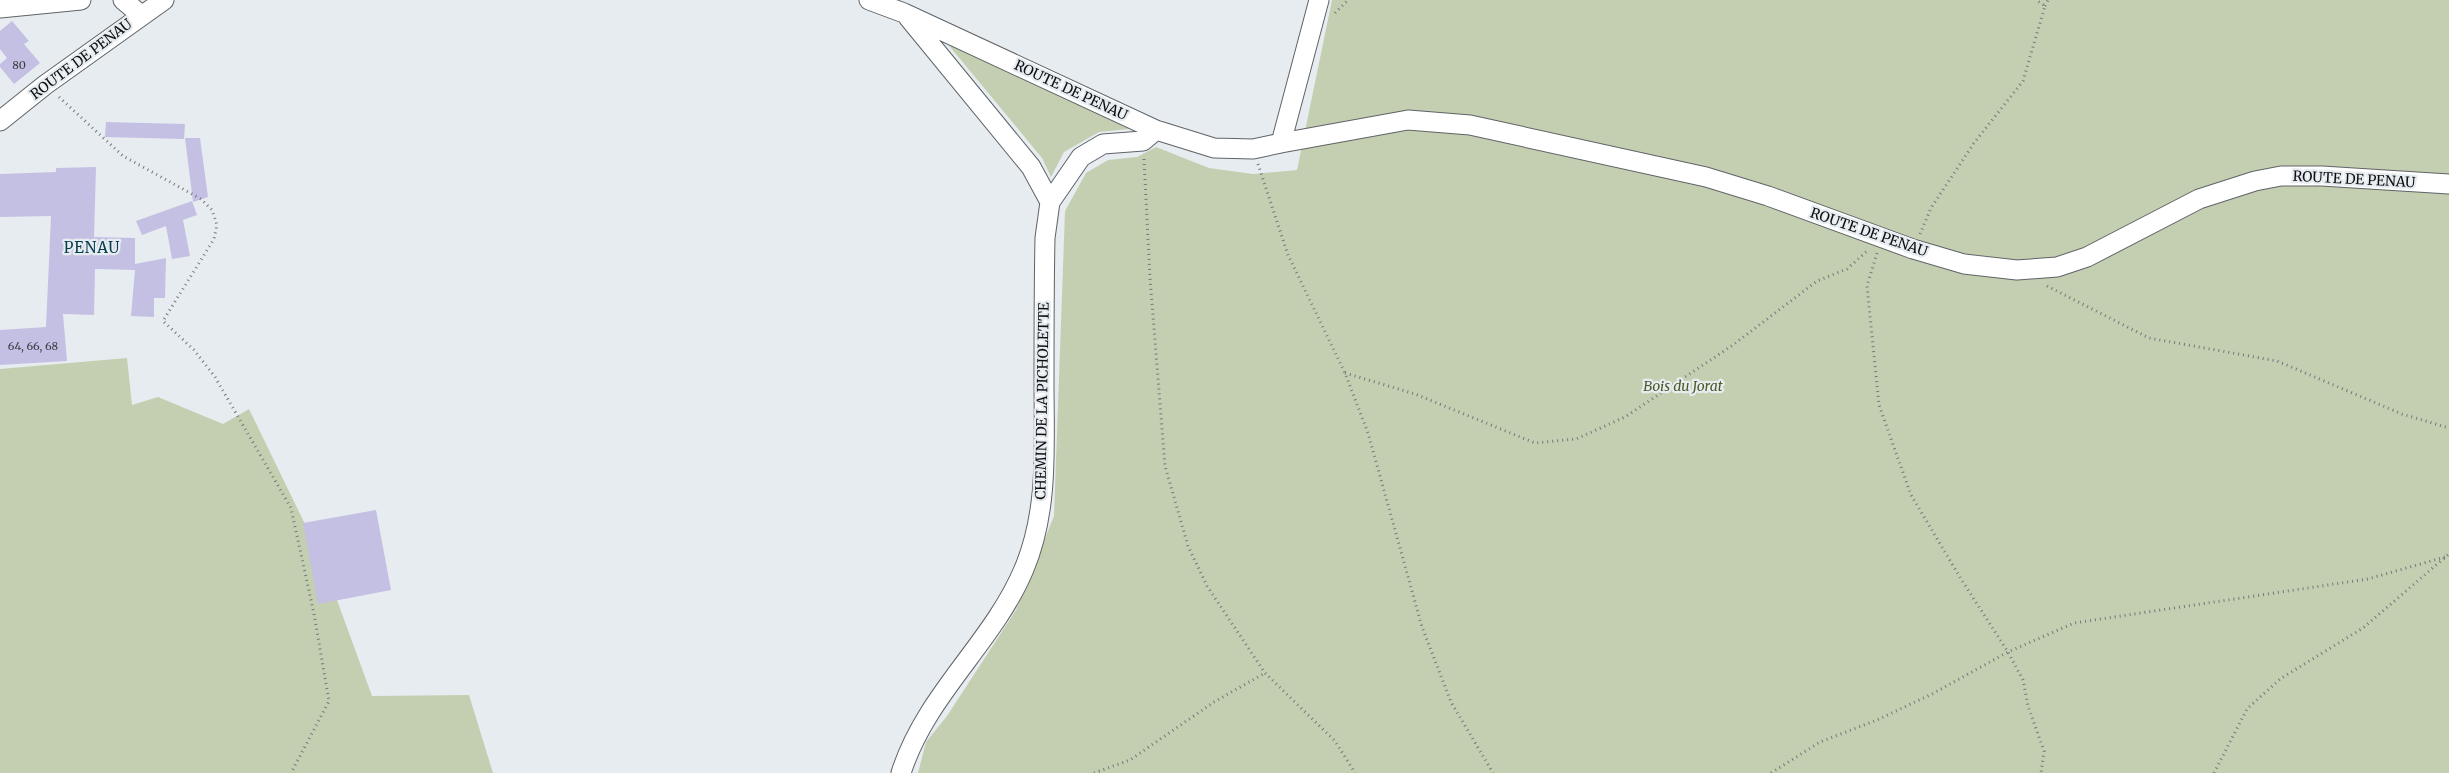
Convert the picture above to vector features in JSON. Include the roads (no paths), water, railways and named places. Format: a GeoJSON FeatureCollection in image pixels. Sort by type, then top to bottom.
{"type":"FeatureCollection","features":[{"type":"Feature","properties":{"kind":"street"},"geometry":{"type":"LineString","coordinates":[[0,8],[81,0]]}},
{"type":"Feature","properties":{"kind":"street"},"geometry":{"type":"LineString","coordinates":[[123,0],[141,15]]}},
{"type":"Feature","properties":{"kind":"street","name":"ROUTE DE PENAU"},"geometry":{"type":"LineString","coordinates":[[0,121],[45,85],[164,0]]}},
{"type":"Feature","properties":{"kind":"street","name":"ROUTE DE PENAU"},"geometry":{"type":"LineString","coordinates":[[869,0],[904,13],[1150,135],[1214,148],[1253,149],[1281,142],[1408,120],[1470,125],[1706,177],[1768,196],[1881,239],[1964,264],[1994,269],[2017,270],[2057,267],[2087,257],[2199,200],[2255,181],[2281,176],[2322,176],[2449,184]]}},
{"type":"Feature","properties":{"kind":"street"},"geometry":{"type":"LineString","coordinates":[[887,0],[904,13],[1026,160],[1050,202],[1076,163],[1087,152],[1103,144],[1150,135]]}},
{"type":"Feature","properties":{"kind":"street"},"geometry":{"type":"LineString","coordinates":[[1281,142],[1319,0]]}},
{"type":"Feature","properties":{"kind":"street","name":"CHEMIN DE LA PICHOLETTE"},"geometry":{"type":"LineString","coordinates":[[901,773],[915,737],[932,707],[1010,598],[1035,539],[1044,473],[1045,248],[1050,202]]}},
{"type":"Feature","properties":{"kind":"district","name":"PENAU"},"geometry":{"type":"Point","coordinates":[92,247]}},
{"type":"Feature","properties":{"kind":"park label","name":"Bois du Jorat"},"geometry":{"type":"Point","coordinates":[1683,386]}}]}
